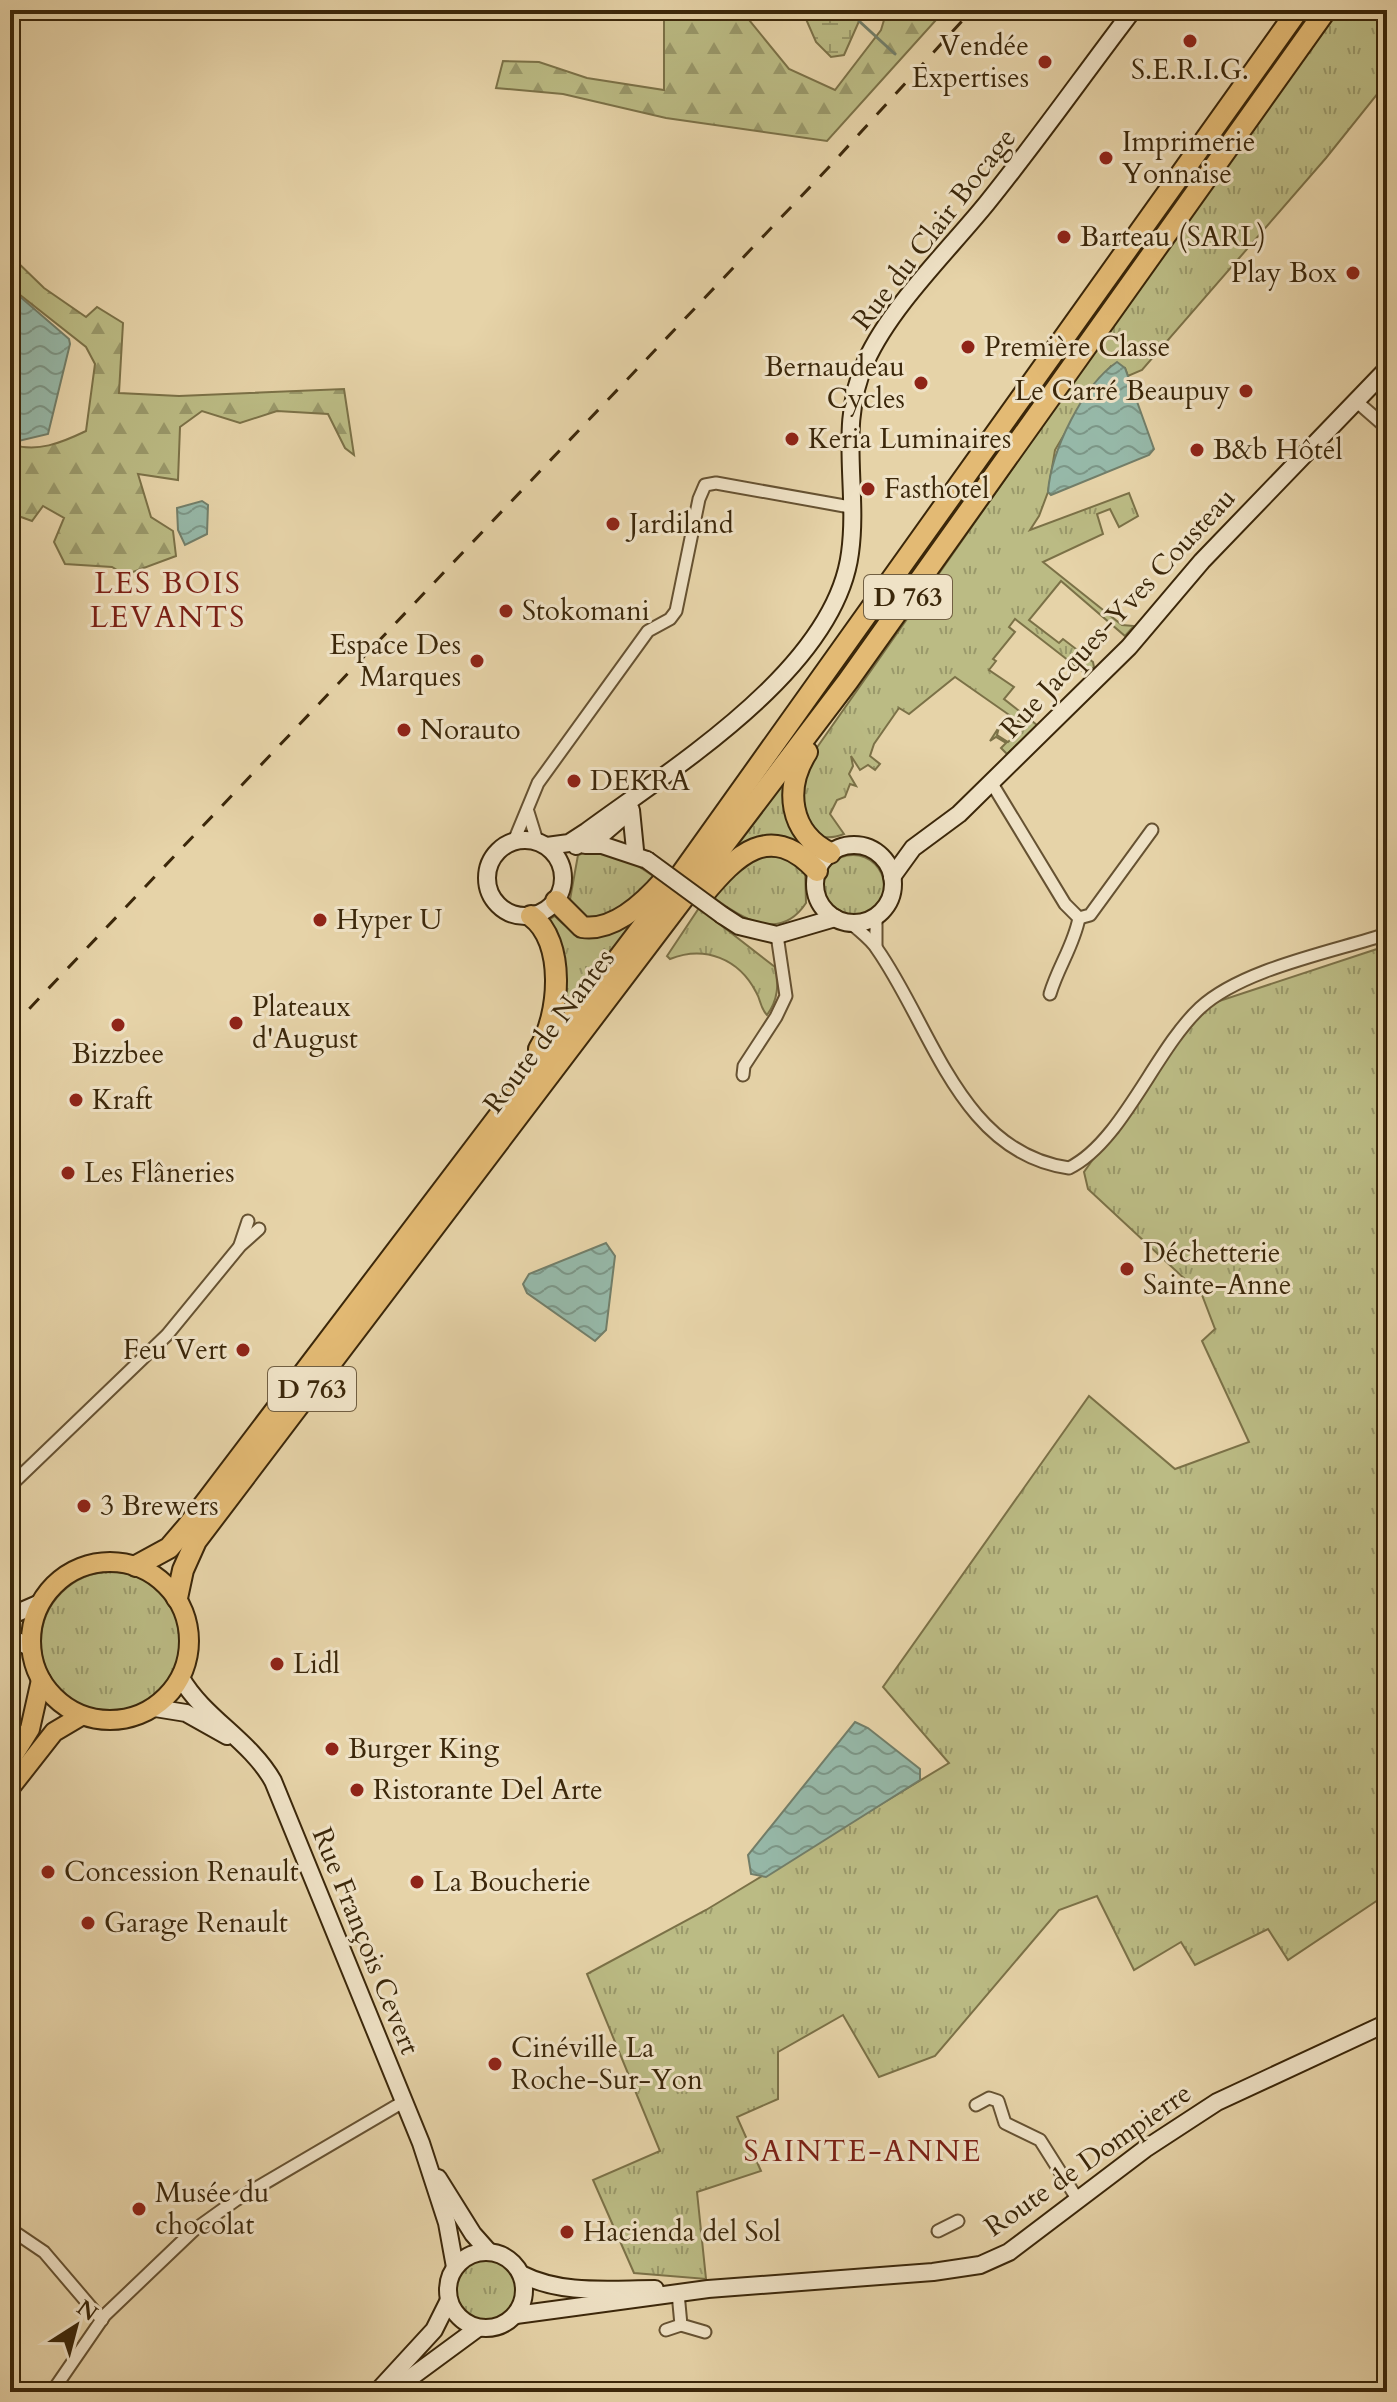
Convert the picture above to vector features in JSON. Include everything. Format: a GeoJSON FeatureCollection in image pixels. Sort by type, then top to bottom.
{"type":"FeatureCollection","features":[{"type":"Feature","properties":{"kind":"highway","name":"Route de Nantes"},"geometry":{"type":"LineString","coordinates":[[136,1566],[169,1548],[182,1533],[693,858],[1298,10]]}},
{"type":"Feature","properties":{"kind":"highway","name":"Route de Nantes"},"geometry":{"type":"LineString","coordinates":[[177,1598],[183,1570],[196,1541],[838,694],[1326,10]]}},
{"type":"Feature","properties":{"kind":"highway"},"geometry":{"type":"LineString","coordinates":[[830,853],[806,837],[792,798],[795,772],[835,715],[838,694]]}},
{"type":"Feature","properties":{"kind":"highway"},"geometry":{"type":"LineString","coordinates":[[550,1077],[581,1055],[730,863],[753,850],[778,846],[802,856],[817,871]]}},
{"type":"Feature","properties":{"kind":"highway"},"geometry":{"type":"LineString","coordinates":[[556,901],[582,927],[606,926],[621,919],[655,891],[678,864],[693,858]]}},
{"type":"Feature","properties":{"kind":"highway"},"geometry":{"type":"LineString","coordinates":[[503,1111],[513,1083],[546,1038],[553,1015],[552,947],[547,931],[531,916]]}},
{"type":"Feature","properties":{"kind":"main road"},"geometry":{"type":"LineString","coordinates":[[114,1562],[136,1566],[159,1579],[177,1598],[190,1638],[181,1678],[155,1708],[132,1718],[106,1721],[81,1716],[58,1701],[41,1680],[31,1648],[32,1624],[40,1603],[54,1585],[71,1572],[92,1564],[114,1562]]}},
{"type":"Feature","properties":{"kind":"main road"},"geometry":{"type":"LineString","coordinates":[[10,1761],[30,1729],[41,1680]]}},
{"type":"Feature","properties":{"kind":"main road"},"geometry":{"type":"LineString","coordinates":[[10,1788],[54,1732],[81,1716]]}},
{"type":"Feature","properties":{"kind":"street","name":"Rue du Clair Bocage"},"geometry":{"type":"LineString","coordinates":[[654,784],[730,724],[803,653],[822,627],[846,575],[851,536],[850,427],[855,394],[865,362],[879,337],[997,191],[1133,10]]}},
{"type":"Feature","properties":{"kind":"street","name":"Rue Jacques-Yves Cousteau"},"geometry":{"type":"LineString","coordinates":[[892,877],[913,848],[959,814],[1129,647],[1202,561],[1387,369]]}},
{"type":"Feature","properties":{"kind":"street"},"geometry":{"type":"LineString","coordinates":[[1356,401],[1387,428]]}},
{"type":"Feature","properties":{"kind":"street"},"geometry":{"type":"LineString","coordinates":[[654,784],[631,810],[604,833],[576,847],[562,867],[562,889],[556,901],[544,912],[520,917],[498,905],[486,882],[487,869],[496,853],[514,841],[538,783],[648,631],[670,619],[676,611],[699,499],[705,485],[716,483],[850,507]]}},
{"type":"Feature","properties":{"kind":"street"},"geometry":{"type":"LineString","coordinates":[[991,782],[1065,904],[1079,918]]}},
{"type":"Feature","properties":{"kind":"street"},"geometry":{"type":"LineString","coordinates":[[514,841],[569,843],[654,784]]}},
{"type":"Feature","properties":{"kind":"street"},"geometry":{"type":"LineString","coordinates":[[631,810],[641,855]]}},
{"type":"Feature","properties":{"kind":"street"},"geometry":{"type":"LineString","coordinates":[[528,812],[542,844],[562,867]]}},
{"type":"Feature","properties":{"kind":"street"},"geometry":{"type":"LineString","coordinates":[[1079,918],[1090,915],[1152,830]]}},
{"type":"Feature","properties":{"kind":"street"},"geometry":{"type":"LineString","coordinates":[[586,832],[604,833],[641,855],[722,915],[759,933],[784,933],[876,916]]}},
{"type":"Feature","properties":{"kind":"street"},"geometry":{"type":"LineString","coordinates":[[576,847],[602,845],[641,855]]}},
{"type":"Feature","properties":{"kind":"street"},"geometry":{"type":"LineString","coordinates":[[784,933],[812,908],[817,896],[817,871],[830,853],[855,845],[879,854],[892,877],[890,899],[876,916],[876,947]]}},
{"type":"Feature","properties":{"kind":"street","name":"Rue Jacques-Yves Cousteau"},"geometry":{"type":"LineString","coordinates":[[879,854],[913,848]]}},
{"type":"Feature","properties":{"kind":"street"},"geometry":{"type":"LineString","coordinates":[[817,896],[876,947],[975,1114],[995,1135],[1032,1160],[1069,1168],[1100,1144],[1201,1007],[1259,976],[1387,934]]}},
{"type":"Feature","properties":{"kind":"street"},"geometry":{"type":"LineString","coordinates":[[1050,994],[1059,964],[1075,939],[1079,918]]}},
{"type":"Feature","properties":{"kind":"street"},"geometry":{"type":"LineString","coordinates":[[743,1075],[752,1052],[772,1024],[786,996],[784,933]]}},
{"type":"Feature","properties":{"kind":"street"},"geometry":{"type":"LineString","coordinates":[[240,1246],[248,1221]]}},
{"type":"Feature","properties":{"kind":"street"},"geometry":{"type":"LineString","coordinates":[[10,1486],[167,1335],[240,1246],[259,1229]]}},
{"type":"Feature","properties":{"kind":"street"},"geometry":{"type":"LineString","coordinates":[[10,1616],[40,1603]]}},
{"type":"Feature","properties":{"kind":"street"},"geometry":{"type":"LineString","coordinates":[[10,1637],[31,1648]]}},
{"type":"Feature","properties":{"kind":"street","name":"Rue François Cevert"},"geometry":{"type":"LineString","coordinates":[[181,1678],[189,1692],[242,1743],[273,1781],[430,2165],[473,2234],[489,2252]]}},
{"type":"Feature","properties":{"kind":"street","name":"Rue François Cevert"},"geometry":{"type":"LineString","coordinates":[[155,1708],[186,1713],[242,1743]]}},
{"type":"Feature","properties":{"kind":"street","name":"Route de Dompierre"},"geometry":{"type":"LineString","coordinates":[[516,2315],[708,2289],[933,2272],[980,2265],[1009,2252],[1145,2149],[1217,2102],[1387,2023]]}},
{"type":"Feature","properties":{"kind":"street"},"geometry":{"type":"LineString","coordinates":[[976,2105],[989,2098],[998,2101],[1005,2123],[1040,2140],[1078,2200]]}},
{"type":"Feature","properties":{"kind":"street"},"geometry":{"type":"LineString","coordinates":[[52,2392],[102,2320],[208,2219],[403,2102]]}},
{"type":"Feature","properties":{"kind":"street","name":"Rue François Cevert"},"geometry":{"type":"LineString","coordinates":[[430,2165],[455,2267]]}},
{"type":"Feature","properties":{"kind":"street"},"geometry":{"type":"LineString","coordinates":[[938,2231],[958,2221]]}},
{"type":"Feature","properties":{"kind":"street"},"geometry":{"type":"LineString","coordinates":[[10,2229],[44,2252],[102,2320]]}},
{"type":"Feature","properties":{"kind":"street"},"geometry":{"type":"LineString","coordinates":[[489,2252],[508,2258],[521,2274],[525,2295],[516,2315],[499,2327],[478,2328],[460,2318],[449,2300],[448,2288],[455,2267],[476,2253],[489,2252]]}},
{"type":"Feature","properties":{"kind":"street","name":"Route de Dompierre"},"geometry":{"type":"LineString","coordinates":[[521,2274],[561,2287],[708,2289]]}},
{"type":"Feature","properties":{"kind":"street"},"geometry":{"type":"LineString","coordinates":[[678,2293],[681,2325]]}},
{"type":"Feature","properties":{"kind":"street"},"geometry":{"type":"LineString","coordinates":[[377,2392],[434,2330],[449,2300]]}},
{"type":"Feature","properties":{"kind":"street"},"geometry":{"type":"LineString","coordinates":[[666,2330],[681,2325],[705,2332]]}},
{"type":"Feature","properties":{"kind":"street"},"geometry":{"type":"LineString","coordinates":[[391,2392],[478,2328]]}},
{"type":"Feature","properties":{"kind":"green space"},"geometry":{"type":"Polygon","coordinates":[[[664,10],[741,10],[789,69],[835,90],[881,30],[887,10],[945,10],[827,141],[666,118],[563,94],[496,88],[503,61],[539,62],[587,78],[664,90],[664,10]]]}},
{"type":"Feature","properties":{"kind":"green space"},"geometry":{"type":"Polygon","coordinates":[[[802,10],[864,10],[844,55],[831,57],[816,42],[802,10]]]}},
{"type":"Feature","properties":{"kind":"green space"},"geometry":{"type":"Polygon","coordinates":[[[1339,10],[1387,10],[1387,82],[1326,158],[1142,370],[1128,376],[1125,368],[1111,366],[1081,406],[1055,450],[1048,492],[1030,530],[1129,493],[1138,516],[1119,527],[1110,509],[1097,514],[1103,534],[1043,562],[1122,625],[1134,626],[1125,636],[1061,581],[1029,620],[1059,643],[1063,639],[1093,662],[1094,667],[1087,675],[1015,619],[1009,627],[1015,632],[993,659],[996,661],[989,670],[1014,687],[1004,699],[1037,725],[1007,754],[1001,748],[1006,743],[996,737],[990,741],[999,727],[997,735],[1008,742],[1025,726],[955,677],[909,714],[899,708],[874,744],[870,756],[880,764],[875,770],[868,765],[860,770],[851,756],[853,766],[849,774],[856,786],[850,784],[845,797],[837,800],[830,814],[844,834],[828,837],[816,834],[808,826],[801,799],[802,784],[811,756],[1177,234],[1339,10]]]}},
{"type":"Feature","properties":{"kind":"green space"},"geometry":{"type":"Polygon","coordinates":[[[10,255],[44,288],[86,317],[97,307],[123,323],[119,393],[179,396],[344,389],[354,455],[345,448],[328,414],[277,411],[240,423],[202,411],[180,427],[178,480],[138,474],[151,517],[173,531],[176,556],[125,575],[112,567],[65,564],[54,542],[64,518],[43,506],[32,521],[10,513],[10,444],[39,447],[86,431],[95,364],[86,347],[10,287],[10,255]]]}},
{"type":"Feature","properties":{"kind":"green space"},"geometry":{"type":"Polygon","coordinates":[[[789,778],[810,856],[786,844],[711,877],[774,792],[789,778]]]}},
{"type":"Feature","properties":{"kind":"green space"},"geometry":{"type":"Polygon","coordinates":[[[597,849],[632,862],[659,880],[639,902],[587,923],[569,905],[578,855],[597,849]]]}},
{"type":"Feature","properties":{"kind":"green space"},"geometry":{"type":"Polygon","coordinates":[[[766,850],[805,866],[806,903],[784,922],[771,924],[746,918],[709,894],[723,878],[766,850]]]}},
{"type":"Feature","properties":{"kind":"green space"},"geometry":{"type":"Polygon","coordinates":[[[847,855],[859,855],[875,864],[882,874],[882,898],[875,908],[859,917],[847,917],[827,903],[822,892],[822,880],[836,860],[847,855]]]}},
{"type":"Feature","properties":{"kind":"green space"},"geometry":{"type":"Polygon","coordinates":[[[699,908],[775,967],[777,992],[767,1015],[749,981],[731,963],[708,955],[683,955],[670,959],[667,956],[699,908]]]}},
{"type":"Feature","properties":{"kind":"green space"},"geometry":{"type":"Polygon","coordinates":[[[555,916],[563,924],[580,932],[597,931],[626,922],[633,926],[562,1018],[558,1009],[547,921],[555,916]]]}},
{"type":"Feature","properties":{"kind":"green space"},"geometry":{"type":"Polygon","coordinates":[[[1377,949],[1387,962],[1387,1905],[1381,1898],[1288,1960],[1268,1929],[1195,1965],[1181,1942],[1134,1970],[1097,1896],[1059,1910],[935,2056],[879,2077],[843,2015],[778,2052],[778,2099],[737,2117],[761,2171],[697,2192],[706,2279],[634,2273],[593,2180],[660,2151],[587,1974],[706,1910],[949,1763],[883,1687],[1089,1396],[1175,1469],[1249,1442],[1202,1341],[1215,1329],[1202,1295],[1088,1189],[1084,1172],[1201,1007],[1377,949]]]}},
{"type":"Feature","properties":{"kind":"green space"},"geometry":{"type":"Polygon","coordinates":[[[111,1572],[138,1577],[160,1593],[176,1615],[181,1642],[176,1669],[160,1691],[138,1707],[111,1712],[84,1707],[62,1691],[46,1669],[41,1642],[46,1615],[62,1593],[84,1577],[111,1572]]]}},
{"type":"Feature","properties":{"kind":"green space"},"geometry":{"type":"Polygon","coordinates":[[[486,2260],[507,2269],[516,2290],[507,2311],[486,2320],[465,2311],[456,2290],[465,2269],[486,2260]]]}},
{"type":"Feature","properties":{"kind":"water"},"geometry":{"type":"Polygon","coordinates":[[[10,288],[69,339],[70,344],[48,434],[10,443],[10,288]]]}},
{"type":"Feature","properties":{"kind":"water"},"geometry":{"type":"Polygon","coordinates":[[[1117,362],[1125,368],[1154,449],[1149,455],[1051,495],[1048,492],[1050,476],[1071,420],[1092,386],[1117,362]]]}},
{"type":"Feature","properties":{"kind":"water"},"geometry":{"type":"Polygon","coordinates":[[[202,501],[208,505],[207,534],[185,545],[178,530],[177,508],[202,501]]]}},
{"type":"Feature","properties":{"kind":"water"},"geometry":{"type":"Polygon","coordinates":[[[606,1243],[615,1256],[606,1330],[595,1341],[527,1293],[523,1284],[529,1274],[606,1243]]]}},
{"type":"Feature","properties":{"kind":"water"},"geometry":{"type":"Polygon","coordinates":[[[855,1722],[868,1728],[920,1769],[920,1780],[766,1877],[751,1874],[748,1855],[855,1722]]]}},
{"type":"Feature","properties":{"kind":"waterway"},"geometry":{"type":"LineString","coordinates":[[859,21],[895,54]]}},
{"type":"Feature","properties":{"kind":"railway"},"geometry":{"type":"LineString","coordinates":[[10,1029],[830,166],[972,10]]}},
{"type":"Feature","properties":{"kind":"place","name":"S.E.R.I.G."},"geometry":{"type":"Point","coordinates":[1190,41]}},
{"type":"Feature","properties":{"kind":"place","name":"Vendée Expertises"},"geometry":{"type":"Point","coordinates":[1045,62]}},
{"type":"Feature","properties":{"kind":"place","name":"Imprimerie Yonnaise"},"geometry":{"type":"Point","coordinates":[1106,158]}},
{"type":"Feature","properties":{"kind":"place","name":"Barteau (SARL)"},"geometry":{"type":"Point","coordinates":[1064,237]}},
{"type":"Feature","properties":{"kind":"place","name":"Play Box"},"geometry":{"type":"Point","coordinates":[1353,273]}},
{"type":"Feature","properties":{"kind":"place","name":"Première Classe"},"geometry":{"type":"Point","coordinates":[968,347]}},
{"type":"Feature","properties":{"kind":"place","name":"Bernaudeau Cycles"},"geometry":{"type":"Point","coordinates":[921,383]}},
{"type":"Feature","properties":{"kind":"place","name":"Le Carré Beaupuy"},"geometry":{"type":"Point","coordinates":[1246,391]}},
{"type":"Feature","properties":{"kind":"place","name":"Keria Luminaires"},"geometry":{"type":"Point","coordinates":[792,439]}},
{"type":"Feature","properties":{"kind":"place","name":"B&b Hôtel"},"geometry":{"type":"Point","coordinates":[1197,450]}},
{"type":"Feature","properties":{"kind":"place","name":"Fasthotel"},"geometry":{"type":"Point","coordinates":[868,489]}},
{"type":"Feature","properties":{"kind":"place","name":"Jardiland"},"geometry":{"type":"Point","coordinates":[613,524]}},
{"type":"Feature","properties":{"kind":"place","name":"Stokomani"},"geometry":{"type":"Point","coordinates":[506,611]}},
{"type":"Feature","properties":{"kind":"place","name":"Espace Des Marques"},"geometry":{"type":"Point","coordinates":[477,661]}},
{"type":"Feature","properties":{"kind":"place","name":"Norauto"},"geometry":{"type":"Point","coordinates":[404,730]}},
{"type":"Feature","properties":{"kind":"place","name":"DEKRA"},"geometry":{"type":"Point","coordinates":[574,781]}},
{"type":"Feature","properties":{"kind":"place","name":"Hyper U"},"geometry":{"type":"Point","coordinates":[320,920]}},
{"type":"Feature","properties":{"kind":"place","name":"Plateaux d'August"},"geometry":{"type":"Point","coordinates":[236,1023]}},
{"type":"Feature","properties":{"kind":"place","name":"Bizzbee"},"geometry":{"type":"Point","coordinates":[118,1025]}},
{"type":"Feature","properties":{"kind":"place","name":"Kraft"},"geometry":{"type":"Point","coordinates":[76,1100]}},
{"type":"Feature","properties":{"kind":"place","name":"Les Flâneries"},"geometry":{"type":"Point","coordinates":[68,1173]}},
{"type":"Feature","properties":{"kind":"place","name":"Déchetterie Sainte-Anne"},"geometry":{"type":"Point","coordinates":[1127,1269]}},
{"type":"Feature","properties":{"kind":"place","name":"Feu Vert"},"geometry":{"type":"Point","coordinates":[243,1350]}},
{"type":"Feature","properties":{"kind":"place","name":"3 Brewers"},"geometry":{"type":"Point","coordinates":[84,1506]}},
{"type":"Feature","properties":{"kind":"place","name":"Lidl"},"geometry":{"type":"Point","coordinates":[277,1664]}},
{"type":"Feature","properties":{"kind":"place","name":"Burger King"},"geometry":{"type":"Point","coordinates":[332,1749]}},
{"type":"Feature","properties":{"kind":"place","name":"Ristorante Del Arte"},"geometry":{"type":"Point","coordinates":[357,1790]}},
{"type":"Feature","properties":{"kind":"place","name":"Concession Renault"},"geometry":{"type":"Point","coordinates":[48,1872]}},
{"type":"Feature","properties":{"kind":"place","name":"La Boucherie"},"geometry":{"type":"Point","coordinates":[417,1882]}},
{"type":"Feature","properties":{"kind":"place","name":"Garage Renault"},"geometry":{"type":"Point","coordinates":[88,1923]}},
{"type":"Feature","properties":{"kind":"place","name":"Cinéville La Roche-Sur-Yon"},"geometry":{"type":"Point","coordinates":[495,2064]}},
{"type":"Feature","properties":{"kind":"place","name":"Musée du chocolat"},"geometry":{"type":"Point","coordinates":[139,2209]}},
{"type":"Feature","properties":{"kind":"place","name":"Hacienda del Sol"},"geometry":{"type":"Point","coordinates":[567,2232]}},
{"type":"Feature","properties":{"kind":"district","name":"LES BOIS LEVANTS"},"geometry":{"type":"Point","coordinates":[168,600]}},
{"type":"Feature","properties":{"kind":"district","name":"SAINTE-ANNE"},"geometry":{"type":"Point","coordinates":[863,2151]}}]}
